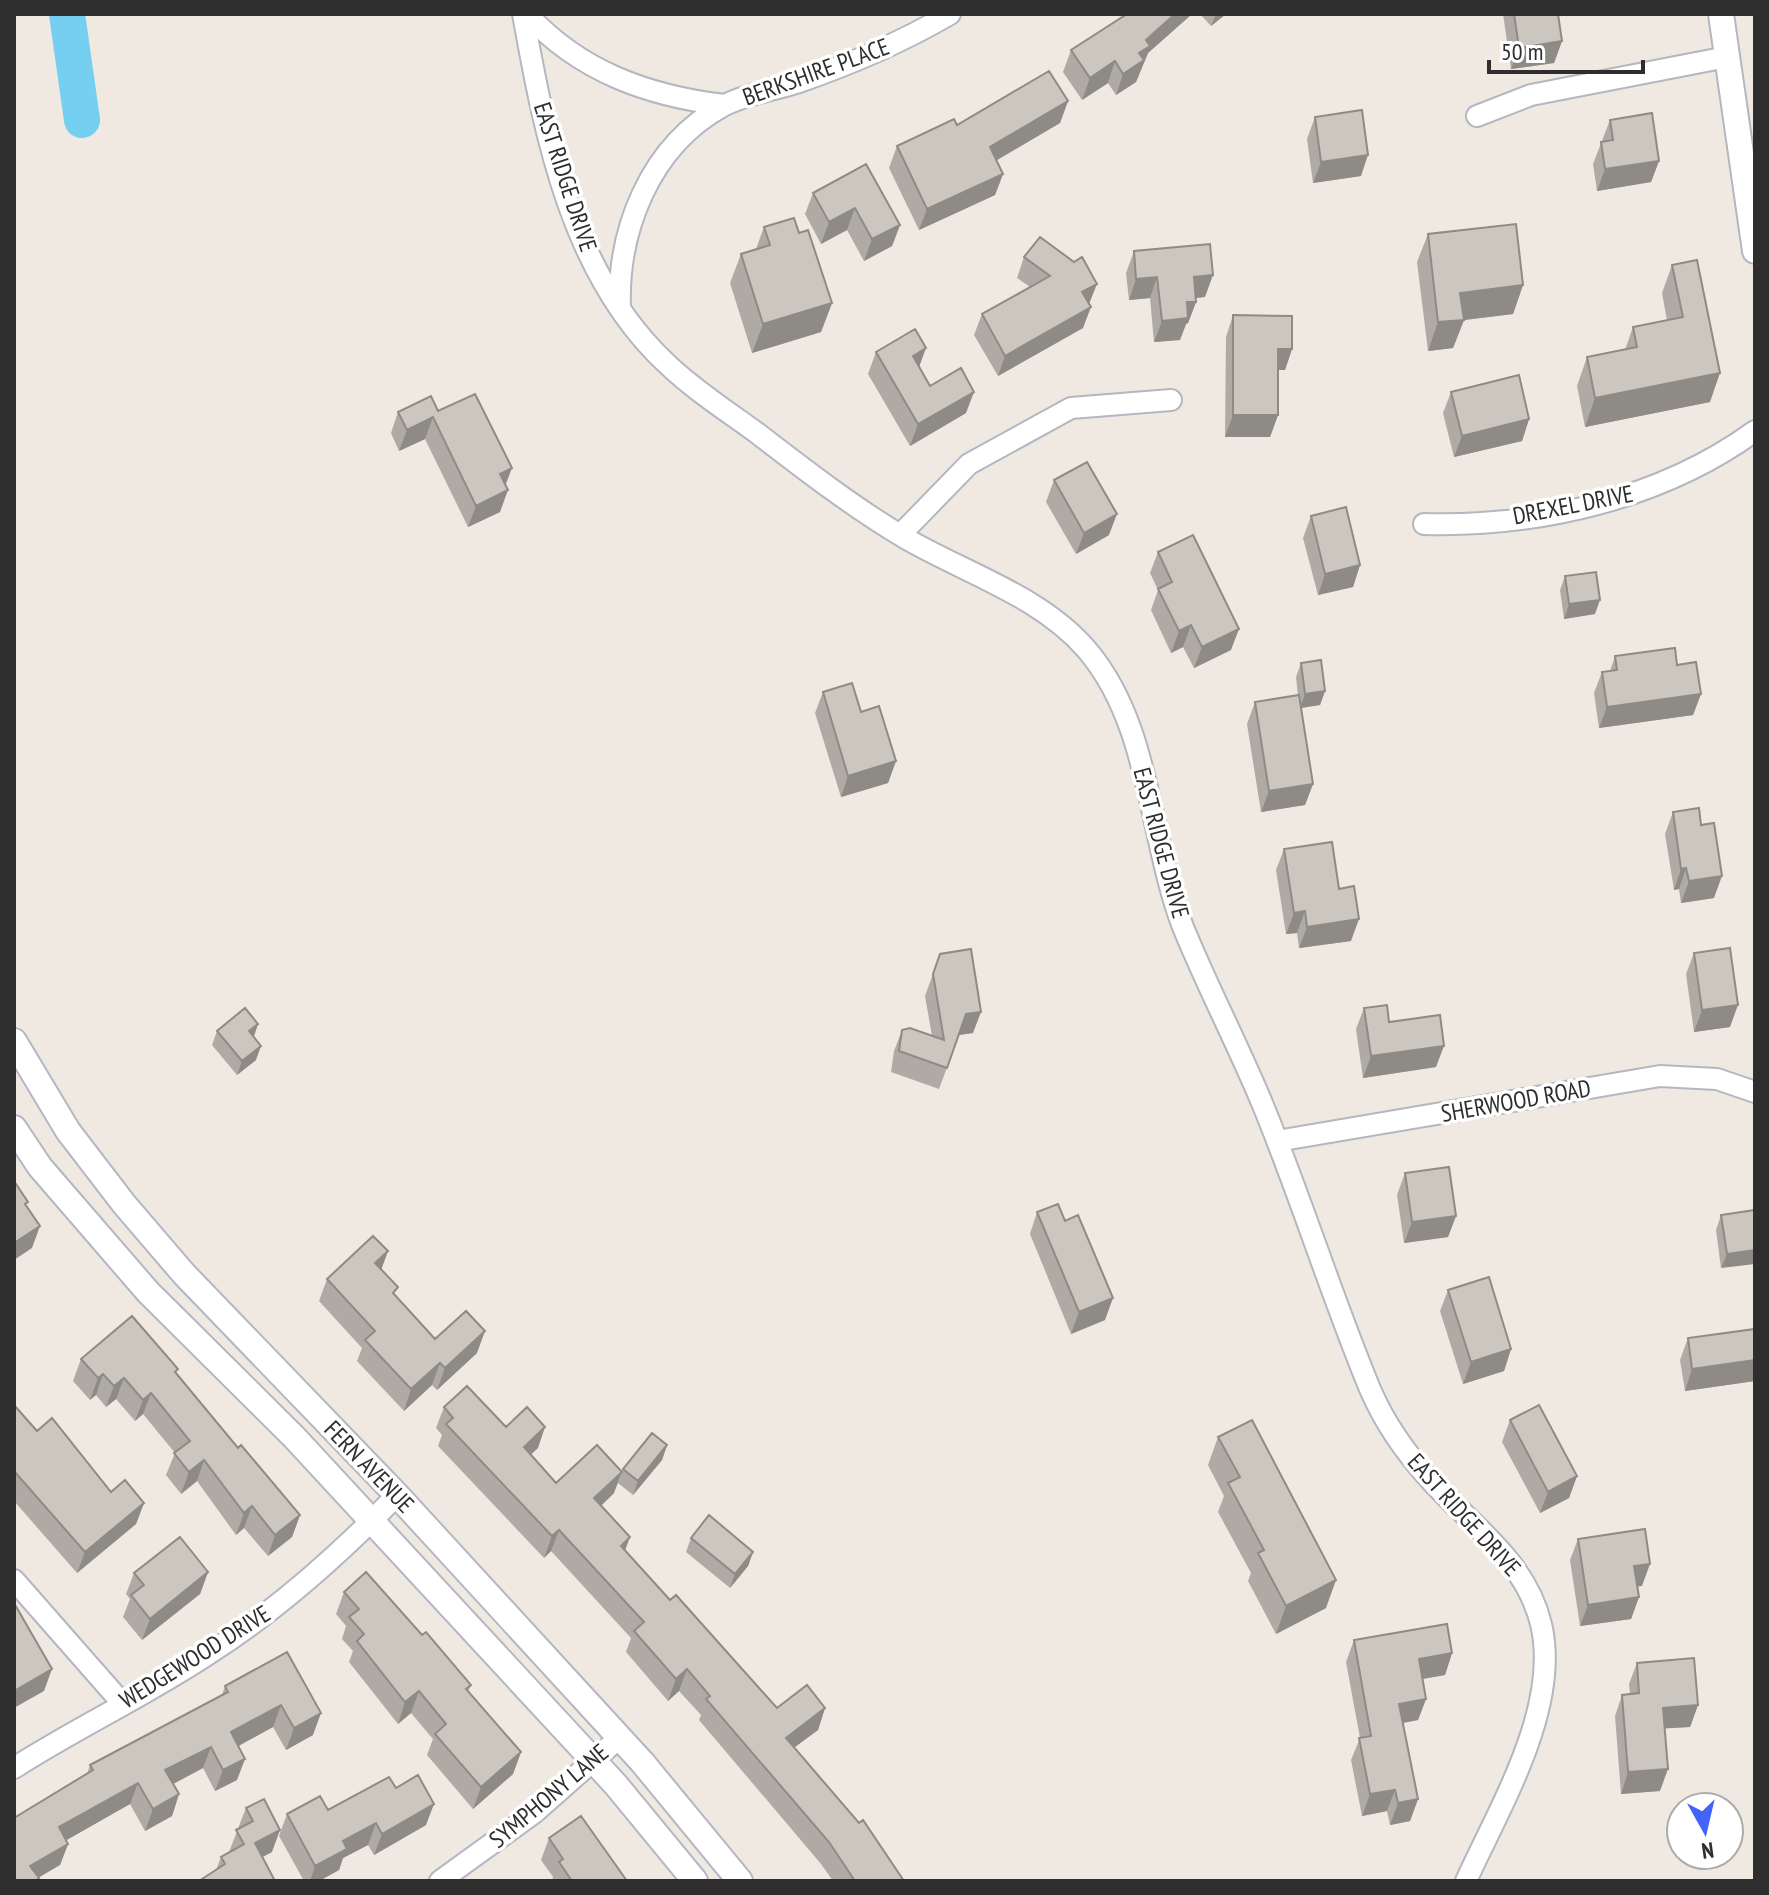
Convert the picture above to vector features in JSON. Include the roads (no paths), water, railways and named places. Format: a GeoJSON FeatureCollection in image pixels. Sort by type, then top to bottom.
{"type":"FeatureCollection","features":[{"type":"Feature","properties":{"kind":"street","name":"BERKSHIRE PLACE"},"geometry":{"type":"LineString","coordinates":[[525,14],[575,56],[614,79],[679,100],[724,105]]}},
{"type":"Feature","properties":{"kind":"street","name":"EAST RIDGE DRIVE"},"geometry":{"type":"LineString","coordinates":[[525,14],[538,93],[570,208],[593,264],[620,309],[667,365],[803,469],[900,535],[1043,611],[1074,636],[1100,666],[1115,692],[1135,745],[1168,881],[1184,929],[1277,1141],[1372,1393],[1394,1434],[1434,1484],[1516,1567],[1533,1596],[1542,1628],[1544,1658],[1535,1721],[1466,1881]]}},
{"type":"Feature","properties":{"kind":"street","name":"BERKSHIRE PLACE"},"geometry":{"type":"LineString","coordinates":[[620,309],[623,247],[643,191],[678,142],[724,105],[836,69],[950,14]]}},
{"type":"Feature","properties":{"kind":"street"},"geometry":{"type":"LineString","coordinates":[[1721,14],[1755,251]]}},
{"type":"Feature","properties":{"kind":"street"},"geometry":{"type":"LineString","coordinates":[[1477,116],[1531,95],[1581,83],[1727,57]]}},
{"type":"Feature","properties":{"kind":"street"},"geometry":{"type":"LineString","coordinates":[[900,535],[969,464],[1071,408],[1171,400]]}},
{"type":"Feature","properties":{"kind":"street","name":"DREXEL DRIVE"},"geometry":{"type":"LineString","coordinates":[[1424,524],[1468,523],[1621,499],[1680,476],[1755,431]]}},
{"type":"Feature","properties":{"kind":"street","name":"FERN AVENUE"},"geometry":{"type":"LineString","coordinates":[[14,1041],[68,1131],[124,1204],[619,1738],[740,1881]]}},
{"type":"Feature","properties":{"kind":"street","name":"SHERWOOD ROAD"},"geometry":{"type":"LineString","coordinates":[[1277,1141],[1660,1076],[1717,1079],[1755,1092]]}},
{"type":"Feature","properties":{"kind":"street","name":"FERN AVENUE"},"geometry":{"type":"LineString","coordinates":[[14,1128],[40,1167],[148,1292],[234,1374],[595,1762],[695,1881]]}},
{"type":"Feature","properties":{"kind":"street","name":"WEDGEWOOD DRIVE"},"geometry":{"type":"LineString","coordinates":[[14,1768],[207,1656],[259,1621],[397,1495]]}},
{"type":"Feature","properties":{"kind":"street"},"geometry":{"type":"LineString","coordinates":[[14,1580],[122,1703]]}},
{"type":"Feature","properties":{"kind":"street","name":"SYMPHONY LANE"},"geometry":{"type":"LineString","coordinates":[[440,1881],[534,1813],[619,1738]]}},
{"type":"Feature","properties":{"kind":"waterway"},"geometry":{"type":"LineString","coordinates":[[67,14],[82,120]]}}]}
